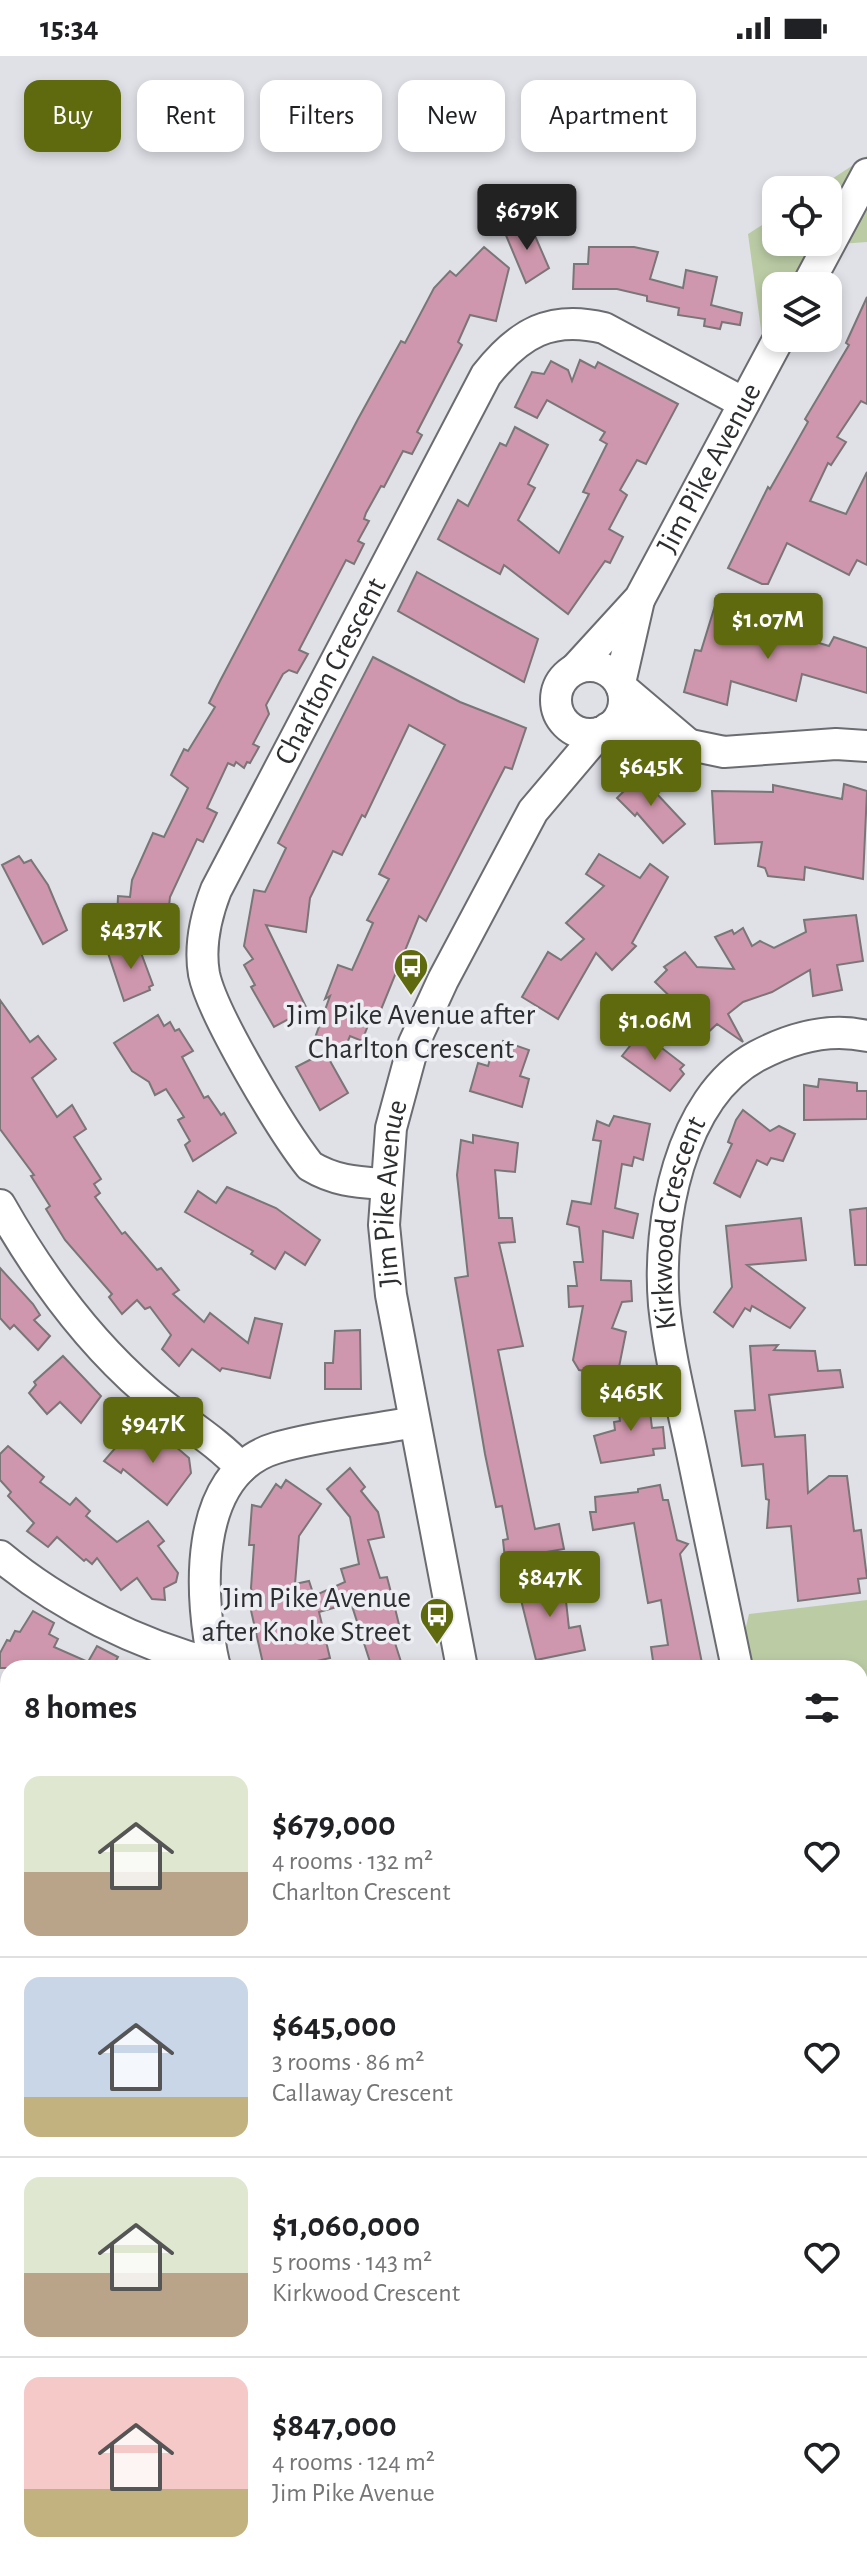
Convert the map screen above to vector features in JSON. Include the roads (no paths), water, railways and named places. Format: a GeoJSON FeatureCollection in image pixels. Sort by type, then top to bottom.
{"type":"FeatureCollection","features":[{"type":"Feature","properties":{"kind":"street"},"geometry":{"type":"LineString","coordinates":[[814,272],[867,174]]}},
{"type":"Feature","properties":{"kind":"street","name":"Charlton Crescent"},"geometry":{"type":"LineString","coordinates":[[384,1184],[328,1177],[310,1166],[218,1012],[203,970],[202,938],[216,890],[486,375],[504,352],[541,330],[580,322],[604,328],[744,403]]}},
{"type":"Feature","properties":{"kind":"street","name":"Jim Pike Avenue"},"geometry":{"type":"LineString","coordinates":[[576,668],[640,598],[771,352]]}},
{"type":"Feature","properties":{"kind":"street","name":"Jim Pike Avenue"},"geometry":{"type":"LineString","coordinates":[[621,686],[640,598]]}},
{"type":"Feature","properties":{"kind":"street"},"geometry":{"type":"LineString","coordinates":[[690,745],[596,666],[576,668],[561,681],[557,690],[557,710],[562,719],[578,732],[604,730],[724,752],[836,744],[867,746]]}},
{"type":"Feature","properties":{"kind":"street"},"geometry":{"type":"LineString","coordinates":[[604,730],[624,706],[621,686]]}},
{"type":"Feature","properties":{"kind":"street","name":"Jim Pike Avenue"},"geometry":{"type":"LineString","coordinates":[[545,794],[562,719]]}},
{"type":"Feature","properties":{"kind":"street","name":"Jim Pike Avenue"},"geometry":{"type":"LineString","coordinates":[[460,1660],[390,1281],[384,1184],[391,1128],[414,1043],[456,954],[545,794],[604,730]]}},
{"type":"Feature","properties":{"kind":"street","name":"Kirkwood Crescent"},"geometry":{"type":"LineString","coordinates":[[735,1660],[666,1318],[663,1277],[672,1193],[697,1116],[717,1086],[750,1060],[788,1040],[847,1032],[867,1036]]}},
{"type":"Feature","properties":{"kind":"street"},"geometry":{"type":"LineString","coordinates":[[0,1205],[25,1249],[69,1311],[120,1367],[241,1468]]}},
{"type":"Feature","properties":{"kind":"street"},"geometry":{"type":"LineString","coordinates":[[214,1660],[206,1582],[210,1524],[217,1500],[241,1468],[275,1448],[414,1422]]}},
{"type":"Feature","properties":{"kind":"street"},"geometry":{"type":"LineString","coordinates":[[0,1556],[77,1608],[143,1640],[198,1660]]}},
{"type":"Feature","properties":{"kind":"place","name":"Jim Pike Avenue after Charlton Crescent"},"geometry":{"type":"Point","coordinates":[411,997]}},
{"type":"Feature","properties":{"kind":"place","name":"Jim Pike Avenue after Knoke Street"},"geometry":{"type":"Point","coordinates":[437,1646]}}]}
